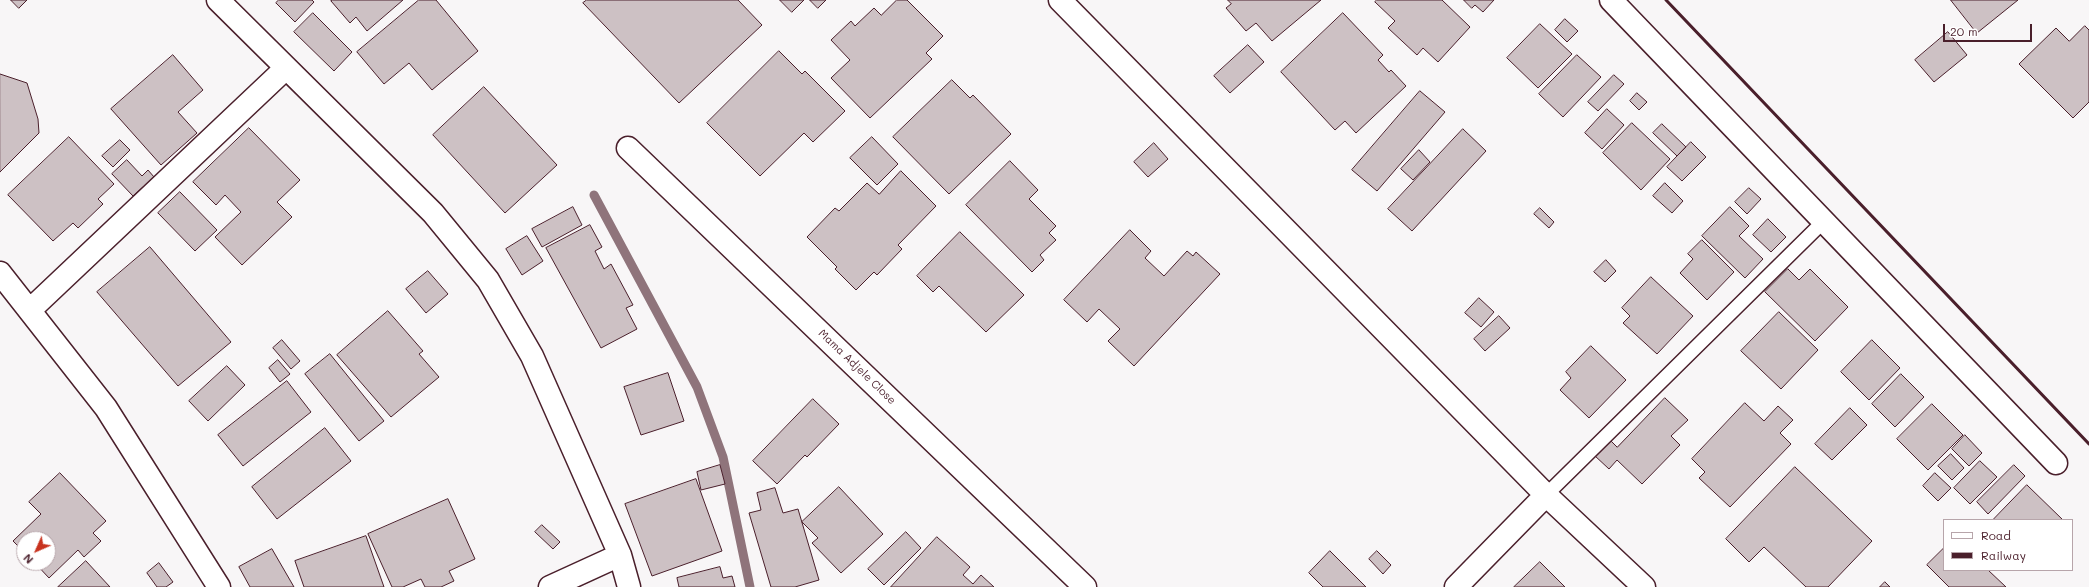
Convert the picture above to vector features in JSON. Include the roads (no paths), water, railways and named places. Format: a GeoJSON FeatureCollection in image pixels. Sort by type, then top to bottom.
{"type":"FeatureCollection","features":[{"type":"Feature","properties":{"kind":"street"},"geometry":{"type":"LineString","coordinates":[[218,0],[432,213],[488,280],[532,356],[620,554],[629,587]]}},
{"type":"Feature","properties":{"kind":"street"},"geometry":{"type":"LineString","coordinates":[[1060,0],[1546,495],[1644,587]]}},
{"type":"Feature","properties":{"kind":"street"},"geometry":{"type":"LineString","coordinates":[[1612,0],[2056,463]]}},
{"type":"Feature","properties":{"kind":"street"},"geometry":{"type":"LineString","coordinates":[[30,310],[286,68]]}},
{"type":"Feature","properties":{"kind":"street","name":"Mama Adjele Close"},"geometry":{"type":"LineString","coordinates":[[628,148],[1085,587]]}},
{"type":"Feature","properties":{"kind":"street"},"geometry":{"type":"LineString","coordinates":[[0,273],[106,408],[219,587]]}},
{"type":"Feature","properties":{"kind":"street"},"geometry":{"type":"LineString","coordinates":[[1456,587],[1546,495]]}},
{"type":"Feature","properties":{"kind":"street"},"geometry":{"type":"LineString","coordinates":[[550,587],[620,554]]}},
{"type":"Feature","properties":{"kind":"lane"},"geometry":{"type":"LineString","coordinates":[[1546,495],[1824,221]]}},
{"type":"Feature","properties":{"kind":"waterway"},"geometry":{"type":"LineString","coordinates":[[594,195],[697,387],[723,457],[750,587]]}},
{"type":"Feature","properties":{"kind":"railway"},"geometry":{"type":"LineString","coordinates":[[1666,0],[2089,444]]}}]}
